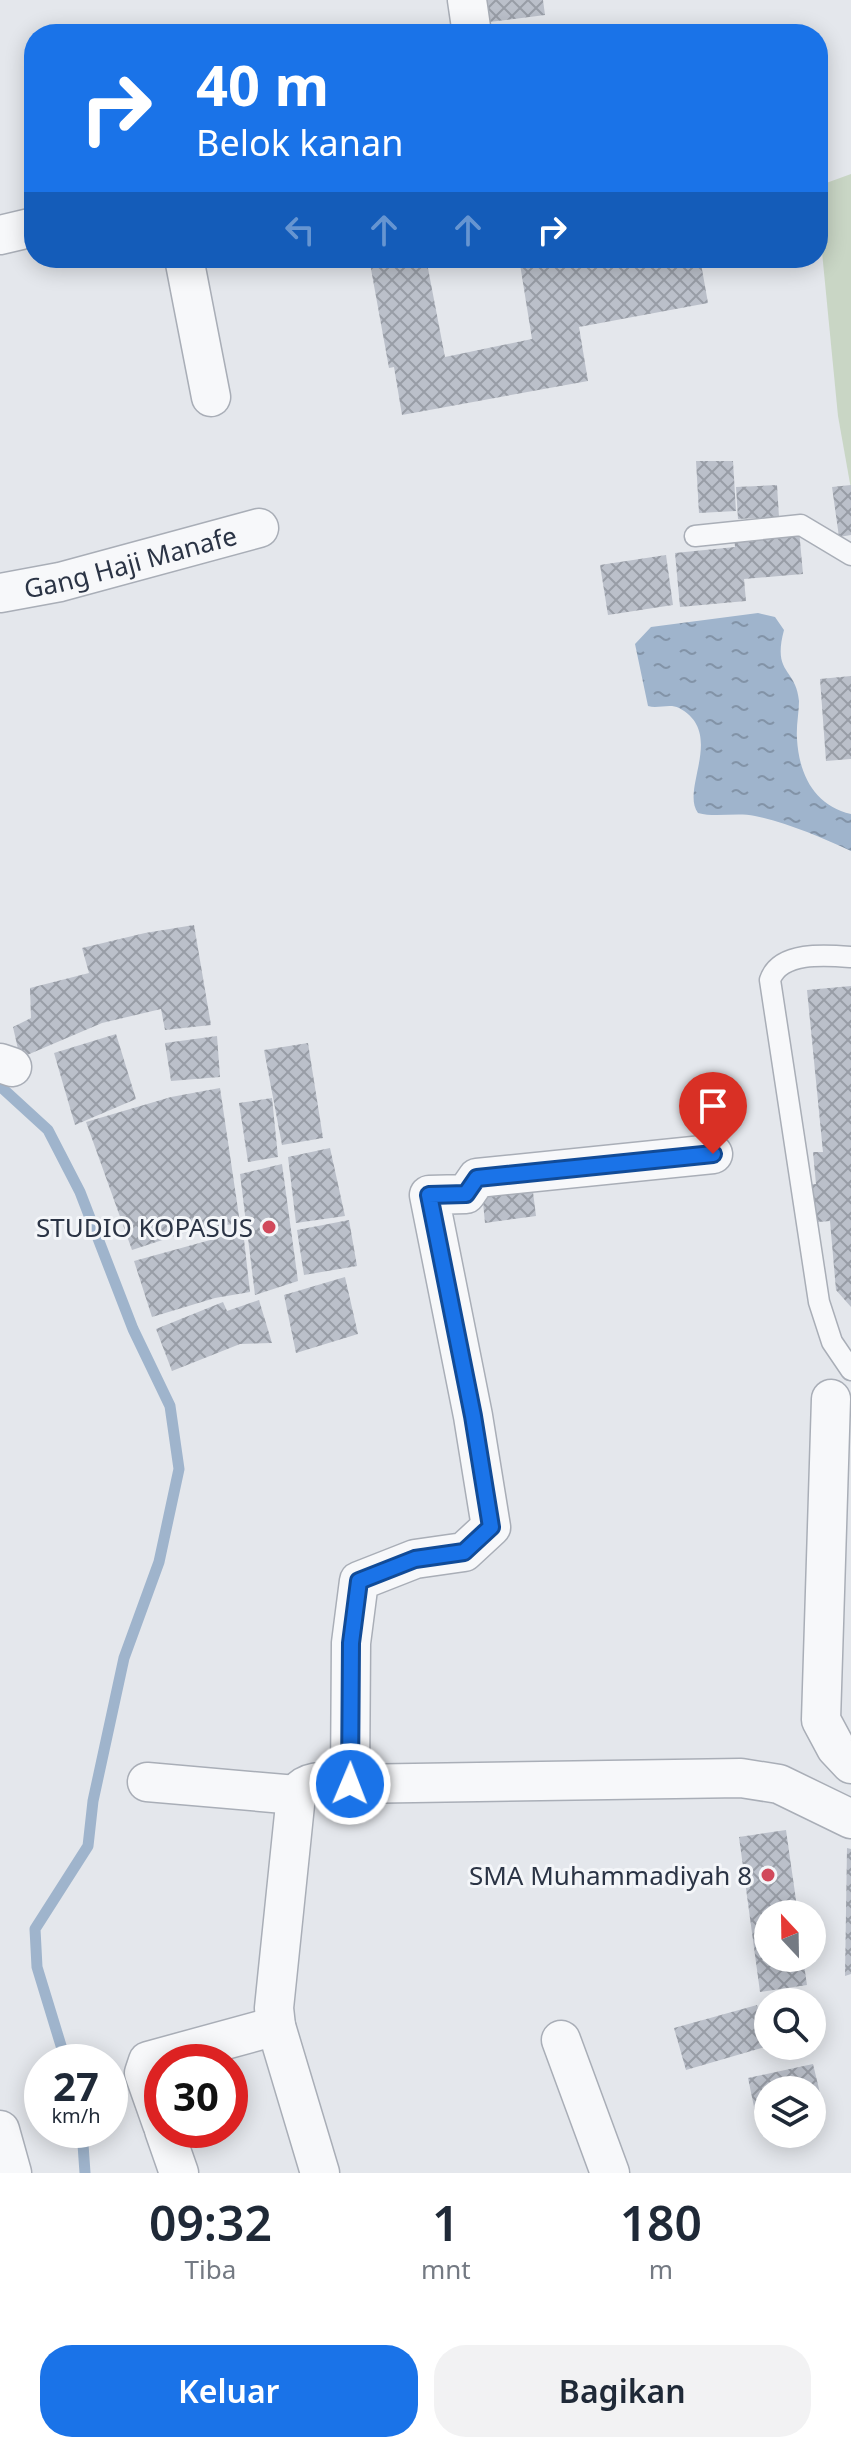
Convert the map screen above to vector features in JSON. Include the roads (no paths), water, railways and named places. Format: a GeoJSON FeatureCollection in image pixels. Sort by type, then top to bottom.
{"type":"FeatureCollection","features":[{"type":"Feature","properties":{"kind":"street"},"geometry":{"type":"LineString","coordinates":[[467,0],[471,24]]}},
{"type":"Feature","properties":{"kind":"street"},"geometry":{"type":"LineString","coordinates":[[0,235],[24,229]]}},
{"type":"Feature","properties":{"kind":"street"},"geometry":{"type":"LineString","coordinates":[[186,268],[211,397]]}},
{"type":"Feature","properties":{"kind":"street","name":"Gang Haji Manafe"},"geometry":{"type":"LineString","coordinates":[[0,593],[60,582],[259,528]]}},
{"type":"Feature","properties":{"kind":"street"},"geometry":{"type":"LineString","coordinates":[[350,1784],[351,1643],[359,1581],[415,1559],[464,1552],[491,1527],[473,1416],[429,1195],[466,1194],[477,1178],[713,1154]]}},
{"type":"Feature","properties":{"kind":"street"},"geometry":{"type":"LineString","coordinates":[[841,1385],[821,1720],[836,1748],[851,1764]]}},
{"type":"Feature","properties":{"kind":"street"},"geometry":{"type":"LineString","coordinates":[[320,2173],[276,2026],[274,2008],[296,1795],[302,1786],[310,1782],[741,1778],[779,1784],[851,1819]]}},
{"type":"Feature","properties":{"kind":"street"},"geometry":{"type":"LineString","coordinates":[[147,1782],[296,1795]]}},
{"type":"Feature","properties":{"kind":"street"},"geometry":{"type":"LineString","coordinates":[[210,2044],[276,2026]]}},
{"type":"Feature","properties":{"kind":"street"},"geometry":{"type":"LineString","coordinates":[[561,2040],[610,2173]]}},
{"type":"Feature","properties":{"kind":"street"},"geometry":{"type":"LineString","coordinates":[[0,2130],[12,2173]]}},
{"type":"Feature","properties":{"kind":"street"},"geometry":{"type":"LineString","coordinates":[[170,2148],[179,2173]]}},
{"type":"Feature","properties":{"kind":"lane"},"geometry":{"type":"LineString","coordinates":[[695,536],[801,525],[851,555]]}},
{"type":"Feature","properties":{"kind":"lane"},"geometry":{"type":"LineString","coordinates":[[841,1385],[819,1302],[770,980],[774,970],[804,957],[851,957]]}},
{"type":"Feature","properties":{"kind":"water"},"geometry":{"type":"Polygon","coordinates":[[[758,613],[775,617],[784,630],[781,655],[799,701],[797,739],[801,765],[819,796],[838,810],[851,814],[851,851],[767,819],[698,813],[694,790],[701,746],[693,719],[679,708],[648,706],[635,644],[651,627],[758,613]]]}},
{"type":"Feature","properties":{"kind":"waterway"},"geometry":{"type":"LineString","coordinates":[[0,1086],[48,1130],[80,1192],[133,1329],[170,1406],[179,1469],[159,1562],[124,1658],[93,1801],[88,1846],[35,1929],[37,1967],[61,2044]]}},
{"type":"Feature","properties":{"kind":"waterway"},"geometry":{"type":"LineString","coordinates":[[83,2148],[85,2173]]}},
{"type":"Feature","properties":{"kind":"place","name":"STUDIO KOPASUS"},"geometry":{"type":"Point","coordinates":[269,1227]}},
{"type":"Feature","properties":{"kind":"place","name":"SMA Muhammadiyah 8"},"geometry":{"type":"Point","coordinates":[768,1875]}}]}
